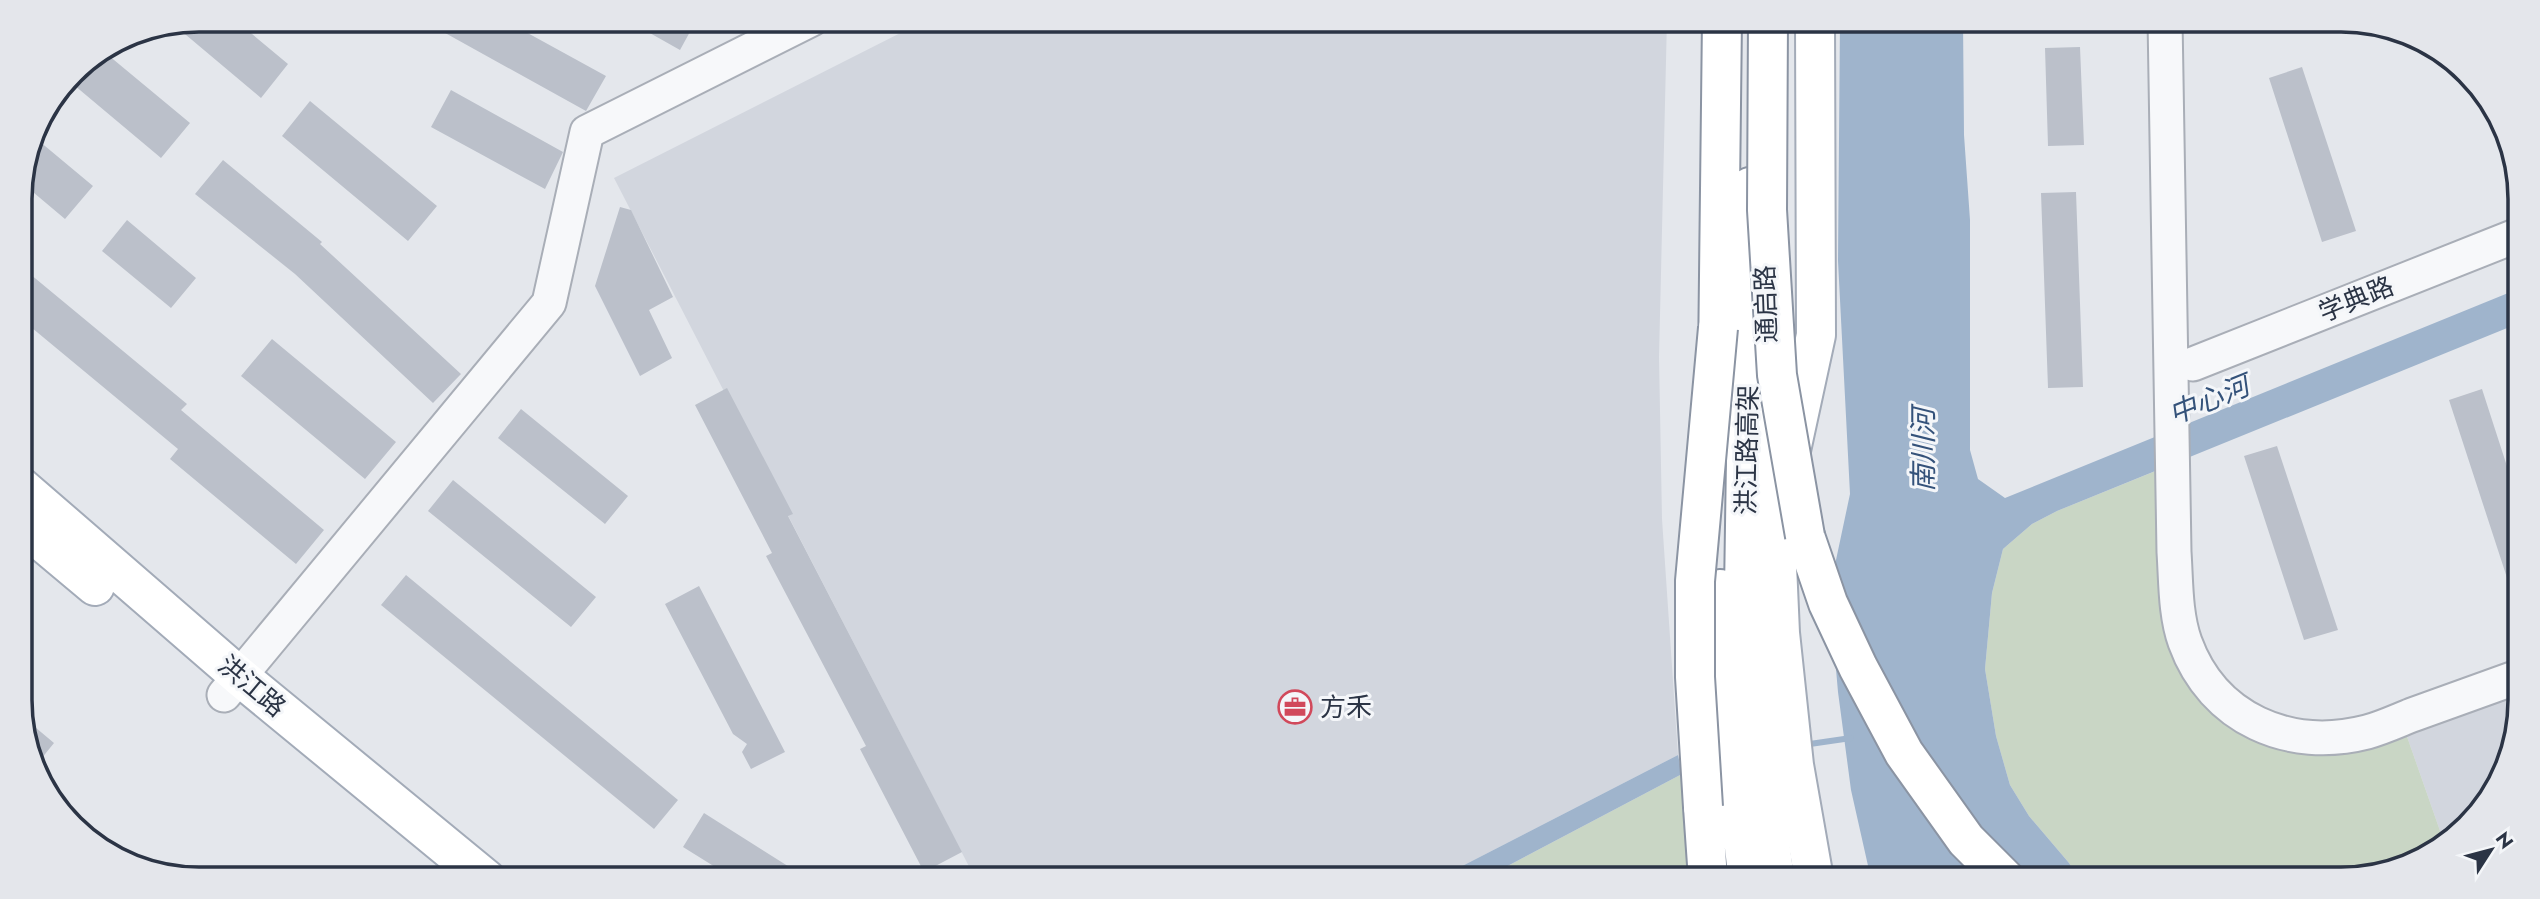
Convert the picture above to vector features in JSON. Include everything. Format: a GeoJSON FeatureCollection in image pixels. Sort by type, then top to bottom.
{"type":"FeatureCollection","features":[{"type":"Feature","properties":{"kind":"main road"},"geometry":{"type":"LineString","coordinates":[[1704,32],[1710,319],[1708,619],[1721,817],[1729,867]]}},
{"type":"Feature","properties":{"kind":"main road","name":"洪江路高架"},"geometry":{"type":"LineString","coordinates":[[1722,32],[1718,505],[1722,666],[1746,867]]}},
{"type":"Feature","properties":{"kind":"main road","name":"洪江路高架"},"geometry":{"type":"LineString","coordinates":[[1752,32],[1745,593],[1763,798],[1773,867]]}},
{"type":"Feature","properties":{"kind":"main road","name":"通启路"},"geometry":{"type":"LineString","coordinates":[[1760,32],[1759,108],[1780,633],[1794,765],[1812,867]]}},
{"type":"Feature","properties":{"kind":"main road"},"geometry":{"type":"LineString","coordinates":[[1768,32],[1767,210],[1777,375],[1805,536],[1828,603],[1858,667],[1904,753],[1966,840],[1993,867]]}},
{"type":"Feature","properties":{"kind":"main road"},"geometry":{"type":"LineString","coordinates":[[1776,565],[1780,496],[1816,335],[1815,32]]}},
{"type":"Feature","properties":{"kind":"main road"},"geometry":{"type":"LineString","coordinates":[[1707,867],[1695,677],[1695,581],[1718,328]]}},
{"type":"Feature","properties":{"kind":"main road","name":"洪江路"},"geometry":{"type":"LineString","coordinates":[[32,497],[232,685],[435,867]]}},
{"type":"Feature","properties":{"kind":"main road","name":"洪江路"},"geometry":{"type":"LineString","coordinates":[[32,532],[470,867]]}},
{"type":"Feature","properties":{"kind":"street"},"geometry":{"type":"LineString","coordinates":[[232,685],[549,303],[587,132],[786,32]]}},
{"type":"Feature","properties":{"kind":"street"},"geometry":{"type":"LineString","coordinates":[[2165,32],[2174,552],[2178,611],[2185,642],[2206,681],[2230,708],[2255,723],[2290,735],[2321,738],[2367,732],[2508,680]]}},
{"type":"Feature","properties":{"kind":"street","name":"学典路"},"geometry":{"type":"LineString","coordinates":[[2193,364],[2508,239]]}},
{"type":"Feature","properties":{"kind":"shaded area"},"geometry":{"type":"Polygon","coordinates":[[[902,32],[1667,32],[1659,357],[1662,519],[1678,755],[1460,867],[969,867],[614,178],[902,32]]]}},
{"type":"Feature","properties":{"kind":"shaded area"},"geometry":{"type":"Polygon","coordinates":[[[2508,690],[2505,733],[2491,774],[2463,815],[2456,815],[2456,822],[2441,834],[2404,728],[2508,690]]]}},
{"type":"Feature","properties":{"kind":"green space"},"geometry":{"type":"Polygon","coordinates":[[[2158,470],[2184,656],[2274,739],[2404,728],[2441,834],[2395,859],[2352,867],[2072,867],[2029,816],[2010,785],[1996,736],[1985,669],[1992,593],[2003,549],[2032,524],[2057,511],[2158,470]]]}},
{"type":"Feature","properties":{"kind":"green space"},"geometry":{"type":"Polygon","coordinates":[[[1682,774],[1688,867],[1506,867],[1682,774]]]}},
{"type":"Feature","properties":{"kind":"water","name":"南川河"},"geometry":{"type":"Polygon","coordinates":[[[1840,32],[1963,32],[1964,135],[1970,220],[1970,450],[1978,479],[2005,498],[2508,293],[2508,328],[2057,511],[2032,524],[2003,549],[1992,593],[1985,669],[1996,736],[2010,785],[2029,816],[2072,867],[1868,867],[1851,790],[1831,612],[1836,560],[1850,494],[1838,261],[1840,32]]]}},
{"type":"Feature","properties":{"kind":"water"},"geometry":{"type":"Polygon","coordinates":[[[1678,755],[1682,774],[1506,867],[1460,867],[1678,755]]]}},
{"type":"Feature","properties":{"kind":"building"},"geometry":{"type":"Polygon","coordinates":[[[250,32],[288,64],[261,98],[183,33],[250,32]]]}},
{"type":"Feature","properties":{"kind":"building"},"geometry":{"type":"Polygon","coordinates":[[[443,32],[526,32],[606,76],[586,111],[443,32]]]}},
{"type":"Feature","properties":{"kind":"building"},"geometry":{"type":"Polygon","coordinates":[[[648,32],[690,32],[680,50],[648,32]]]}},
{"type":"Feature","properties":{"kind":"building"},"geometry":{"type":"Polygon","coordinates":[[[2080,47],[2084,145],[2048,146],[2045,48],[2080,47]]]}},
{"type":"Feature","properties":{"kind":"building"},"geometry":{"type":"Polygon","coordinates":[[[111,57],[190,123],[161,158],[75,86],[111,57]]]}},
{"type":"Feature","properties":{"kind":"building"},"geometry":{"type":"Polygon","coordinates":[[[2302,67],[2356,231],[2322,242],[2269,78],[2302,67]]]}},
{"type":"Feature","properties":{"kind":"building"},"geometry":{"type":"Polygon","coordinates":[[[451,90],[563,152],[545,189],[431,127],[451,90]]]}},
{"type":"Feature","properties":{"kind":"building"},"geometry":{"type":"Polygon","coordinates":[[[310,101],[437,206],[408,241],[282,136],[310,101]]]}},
{"type":"Feature","properties":{"kind":"building"},"geometry":{"type":"Polygon","coordinates":[[[41,143],[93,186],[65,219],[32,191],[41,143]]]}},
{"type":"Feature","properties":{"kind":"building"},"geometry":{"type":"Polygon","coordinates":[[[223,160],[322,242],[320,244],[461,374],[433,403],[295,274],[195,194],[223,160]]]}},
{"type":"Feature","properties":{"kind":"building"},"geometry":{"type":"Polygon","coordinates":[[[2076,192],[2083,387],[2048,388],[2041,193],[2076,192]]]}},
{"type":"Feature","properties":{"kind":"building"},"geometry":{"type":"Polygon","coordinates":[[[620,207],[631,210],[673,297],[649,310],[672,358],[640,376],[595,286],[620,207]]]}},
{"type":"Feature","properties":{"kind":"building"},"geometry":{"type":"Polygon","coordinates":[[[127,220],[196,278],[171,308],[102,251],[127,220]]]}},
{"type":"Feature","properties":{"kind":"building"},"geometry":{"type":"Polygon","coordinates":[[[32,276],[187,404],[181,410],[324,530],[296,564],[170,459],[178,449],[32,328],[32,276]]]}},
{"type":"Feature","properties":{"kind":"building"},"geometry":{"type":"Polygon","coordinates":[[[272,339],[396,442],[365,479],[241,376],[272,339]]]}},
{"type":"Feature","properties":{"kind":"building"},"geometry":{"type":"Polygon","coordinates":[[[727,388],[793,514],[788,516],[962,852],[934,867],[921,867],[860,749],[866,746],[766,556],[772,553],[695,405],[727,388]]]}},
{"type":"Feature","properties":{"kind":"building"},"geometry":{"type":"Polygon","coordinates":[[[2482,389],[2508,469],[2508,581],[2449,400],[2482,389]]]}},
{"type":"Feature","properties":{"kind":"building"},"geometry":{"type":"Polygon","coordinates":[[[521,409],[628,496],[605,524],[498,438],[521,409]]]}},
{"type":"Feature","properties":{"kind":"building"},"geometry":{"type":"Polygon","coordinates":[[[2277,446],[2338,630],[2304,640],[2244,456],[2277,446]]]}},
{"type":"Feature","properties":{"kind":"building"},"geometry":{"type":"Polygon","coordinates":[[[453,480],[596,597],[571,627],[428,511],[453,480]]]}},
{"type":"Feature","properties":{"kind":"building"},"geometry":{"type":"Polygon","coordinates":[[[406,575],[678,800],[654,829],[381,605],[406,575]]]}},
{"type":"Feature","properties":{"kind":"building"},"geometry":{"type":"Polygon","coordinates":[[[699,586],[785,752],[751,769],[742,752],[747,744],[733,734],[665,604],[699,586]]]}},
{"type":"Feature","properties":{"kind":"building"},"geometry":{"type":"Polygon","coordinates":[[[34,726],[54,743],[42,758],[34,726]]]}},
{"type":"Feature","properties":{"kind":"building"},"geometry":{"type":"Polygon","coordinates":[[[704,813],[789,867],[715,867],[683,847],[704,813]]]}},
{"type":"Feature","properties":{"kind":"waterway"},"geometry":{"type":"LineString","coordinates":[[1803,745],[1851,738]]}},
{"type":"Feature","properties":{"kind":"place","name":"方禾"},"geometry":{"type":"Point","coordinates":[1295,707]}},
{"type":"Feature","properties":{"kind":"water label","name":"中心河"},"geometry":{"type":"Point","coordinates":[2209,400]}}]}
